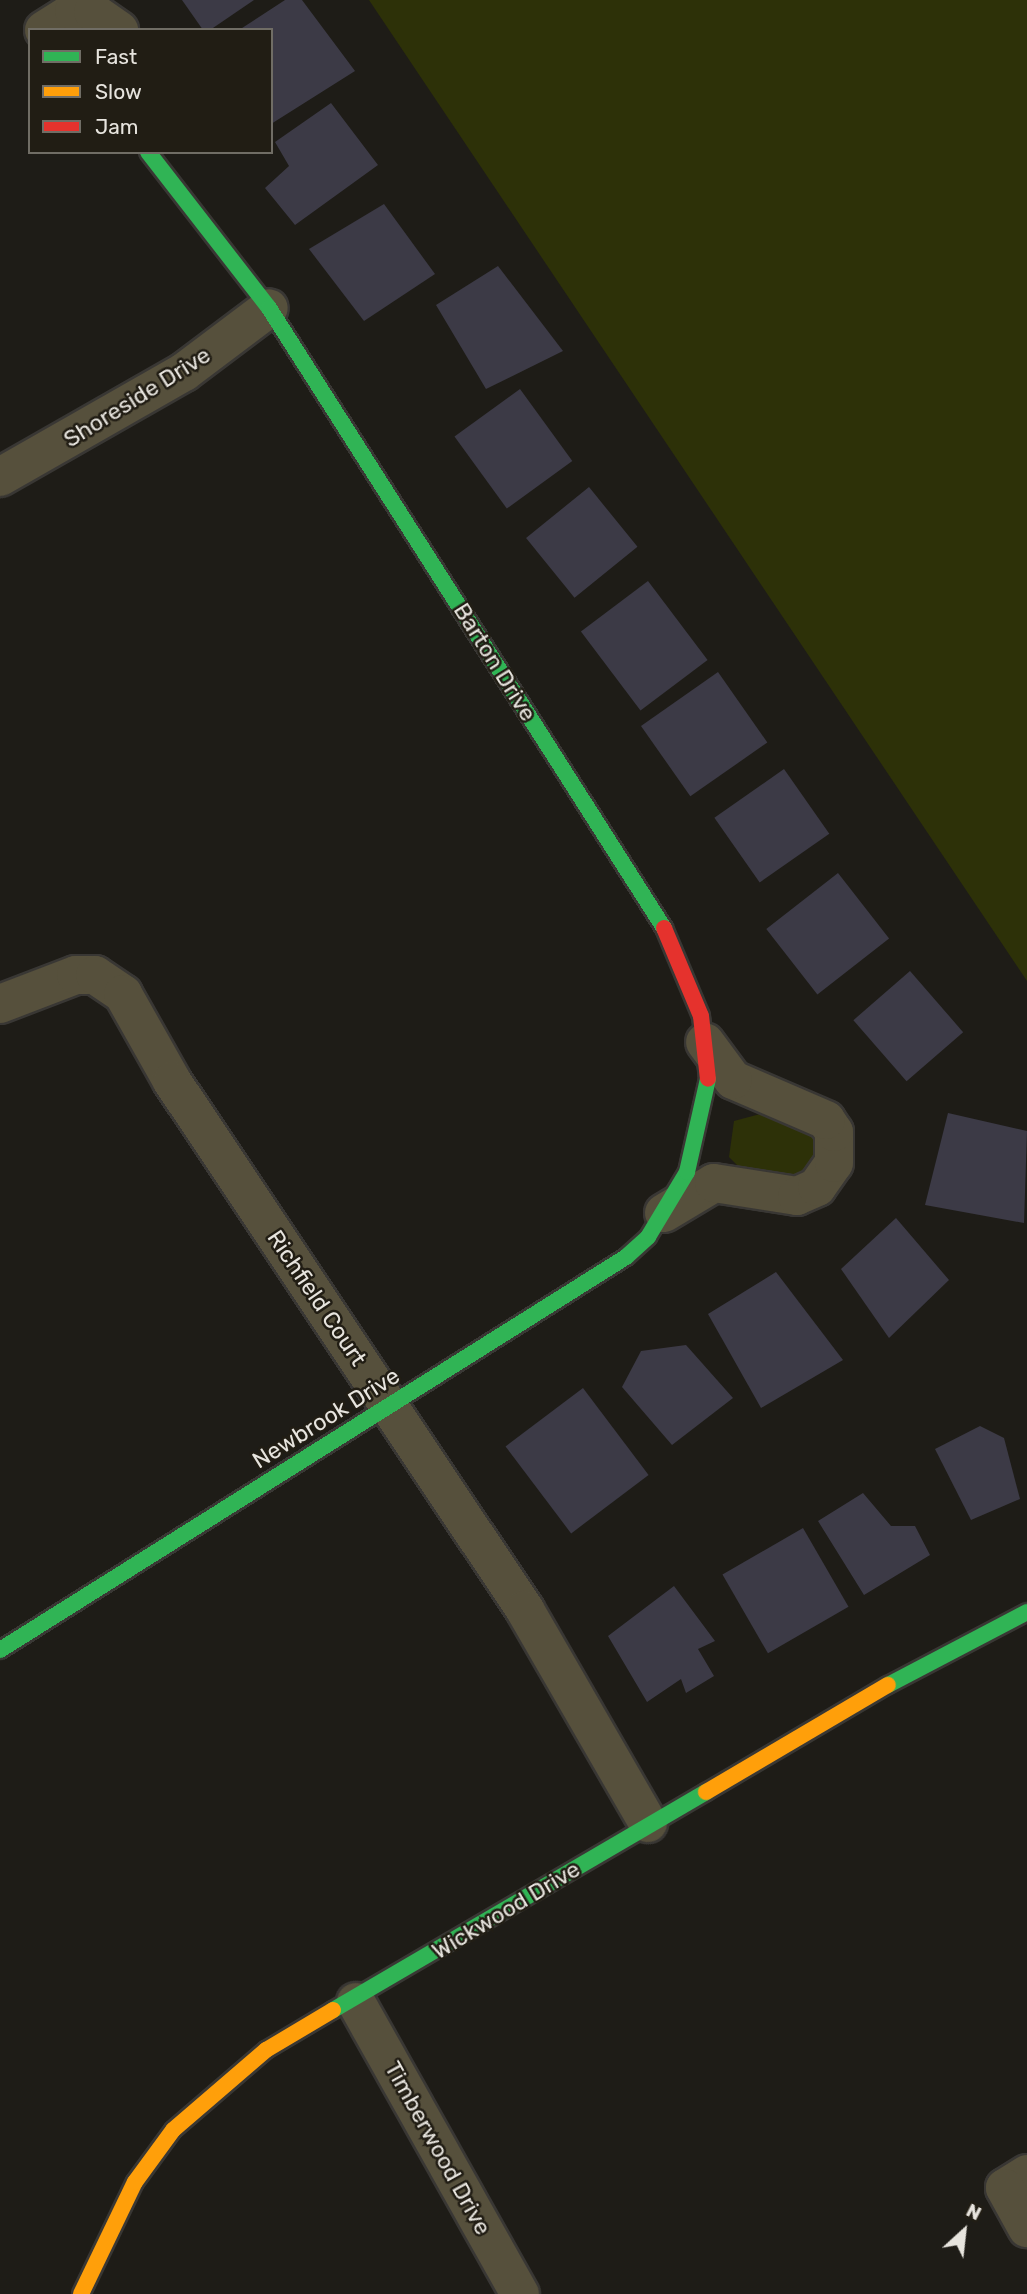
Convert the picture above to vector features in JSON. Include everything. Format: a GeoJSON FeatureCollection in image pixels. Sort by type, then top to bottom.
{"type":"FeatureCollection","features":[{"type":"Feature","properties":{"kind":"street"},"geometry":{"type":"LineString","coordinates":[[47,28],[74,11],[93,12],[116,28]]}},
{"type":"Feature","properties":{"kind":"street","name":"Barton Drive"},"geometry":{"type":"LineString","coordinates":[[150,154],[269,308],[673,942],[694,991],[705,1042],[709,1085],[702,1131],[664,1213]]}},
{"type":"Feature","properties":{"kind":"street","name":"Shoreside Drive"},"geometry":{"type":"LineString","coordinates":[[0,477],[184,372],[269,308]]}},
{"type":"Feature","properties":{"kind":"street","name":"Richfield Court"},"geometry":{"type":"LineString","coordinates":[[0,1004],[76,975],[95,975],[123,994],[158,1059],[524,1609],[648,1824]]}},
{"type":"Feature","properties":{"kind":"street"},"geometry":{"type":"LineString","coordinates":[[664,1213],[714,1183],[797,1196],[817,1187],[834,1163],[834,1132],[826,1120],[733,1080],[705,1042]]}},
{"type":"Feature","properties":{"kind":"street","name":"Newbrook Drive"},"geometry":{"type":"LineString","coordinates":[[0,1650],[389,1405],[578,1292],[626,1257],[664,1213]]}},
{"type":"Feature","properties":{"kind":"street","name":"Wickwood Drive"},"geometry":{"type":"LineString","coordinates":[[81,2294],[135,2182],[173,2130],[266,2050],[356,2002],[648,1824],[1024,1611]]}},
{"type":"Feature","properties":{"kind":"street","name":"Timberwood Drive"},"geometry":{"type":"LineString","coordinates":[[356,2002],[520,2294]]}},
{"type":"Feature","properties":{"kind":"street"},"geometry":{"type":"LineString","coordinates":[[1027,2174],[1005,2188],[1027,2228]]}},
{"type":"Feature","properties":{"kind":"green space"},"geometry":{"type":"Polygon","coordinates":[[[369,0],[1027,0],[1027,981],[369,0]]]}},
{"type":"Feature","properties":{"kind":"green space"},"geometry":{"type":"Polygon","coordinates":[[[764,1113],[802,1124],[816,1137],[817,1158],[802,1177],[740,1168],[729,1157],[734,1121],[764,1113]]]}},
{"type":"Feature","properties":{"kind":"building"},"geometry":{"type":"Polygon","coordinates":[[[182,0],[254,0],[213,28],[202,28],[182,0]]]}},
{"type":"Feature","properties":{"kind":"building"},"geometry":{"type":"Polygon","coordinates":[[[285,0],[302,0],[355,71],[273,123],[273,28],[242,28],[285,0]]]}},
{"type":"Feature","properties":{"kind":"building"},"geometry":{"type":"Polygon","coordinates":[[[331,103],[378,165],[295,225],[265,188],[289,166],[275,142],[331,103]]]}},
{"type":"Feature","properties":{"kind":"building"},"geometry":{"type":"Polygon","coordinates":[[[384,204],[435,274],[364,321],[309,249],[384,204]]]}},
{"type":"Feature","properties":{"kind":"building"},"geometry":{"type":"Polygon","coordinates":[[[498,266],[563,351],[486,389],[436,305],[498,266]]]}},
{"type":"Feature","properties":{"kind":"building"},"geometry":{"type":"Polygon","coordinates":[[[520,389],[572,461],[507,509],[454,437],[520,389]]]}},
{"type":"Feature","properties":{"kind":"building"},"geometry":{"type":"Polygon","coordinates":[[[589,487],[637,547],[575,598],[526,538],[589,487]]]}},
{"type":"Feature","properties":{"kind":"building"},"geometry":{"type":"Polygon","coordinates":[[[648,581],[708,660],[640,711],[581,632],[648,581]]]}},
{"type":"Feature","properties":{"kind":"building"},"geometry":{"type":"Polygon","coordinates":[[[718,672],[767,742],[690,796],[641,726],[718,672]]]}},
{"type":"Feature","properties":{"kind":"building"},"geometry":{"type":"Polygon","coordinates":[[[784,769],[829,834],[760,882],[714,818],[784,769]]]}},
{"type":"Feature","properties":{"kind":"building"},"geometry":{"type":"Polygon","coordinates":[[[838,873],[889,938],[817,994],[766,929],[838,873]]]}},
{"type":"Feature","properties":{"kind":"building"},"geometry":{"type":"Polygon","coordinates":[[[910,971],[963,1032],[907,1081],[853,1020],[910,971]]]}},
{"type":"Feature","properties":{"kind":"building"},"geometry":{"type":"Polygon","coordinates":[[[948,1113],[1027,1131],[1024,1223],[925,1205],[948,1113]]]}},
{"type":"Feature","properties":{"kind":"building"},"geometry":{"type":"Polygon","coordinates":[[[896,1218],[949,1280],[889,1338],[841,1269],[896,1218]]]}},
{"type":"Feature","properties":{"kind":"building"},"geometry":{"type":"Polygon","coordinates":[[[776,1272],[843,1360],[761,1408],[708,1314],[776,1272]]]}},
{"type":"Feature","properties":{"kind":"building"},"geometry":{"type":"Polygon","coordinates":[[[686,1345],[733,1398],[672,1445],[622,1387],[641,1351],[686,1345]]]}},
{"type":"Feature","properties":{"kind":"building"},"geometry":{"type":"Polygon","coordinates":[[[583,1388],[649,1475],[571,1533],[506,1446],[583,1388]]]}},
{"type":"Feature","properties":{"kind":"building"},"geometry":{"type":"Polygon","coordinates":[[[980,1426],[1004,1438],[1020,1499],[971,1520],[935,1449],[980,1426]]]}},
{"type":"Feature","properties":{"kind":"building"},"geometry":{"type":"Polygon","coordinates":[[[863,1493],[891,1526],[915,1526],[930,1555],[864,1595],[818,1521],[863,1493]]]}},
{"type":"Feature","properties":{"kind":"building"},"geometry":{"type":"Polygon","coordinates":[[[803,1528],[848,1607],[768,1653],[722,1574],[803,1528]]]}},
{"type":"Feature","properties":{"kind":"building"},"geometry":{"type":"Polygon","coordinates":[[[674,1586],[715,1641],[698,1649],[714,1676],[686,1693],[681,1679],[647,1702],[608,1636],[674,1586]]]}},
{"type":"Feature","properties":{"kind":"traffic: fast"},"geometry":{"type":"LineString","coordinates":[[150,154],[269,308],[664,928]]}},
{"type":"Feature","properties":{"kind":"traffic: fast"},"geometry":{"type":"LineString","coordinates":[[0,1650],[626,1257],[648,1237],[687,1172],[708,1079]]}},
{"type":"Feature","properties":{"kind":"traffic: fast"},"geometry":{"type":"LineString","coordinates":[[888,1685],[1027,1612]]}},
{"type":"Feature","properties":{"kind":"traffic: fast"},"geometry":{"type":"LineString","coordinates":[[333,2010],[706,1792]]}},
{"type":"Feature","properties":{"kind":"traffic: slow"},"geometry":{"type":"LineString","coordinates":[[706,1792],[888,1685]]}},
{"type":"Feature","properties":{"kind":"traffic: slow"},"geometry":{"type":"LineString","coordinates":[[81,2294],[135,2182],[173,2130],[266,2050],[333,2010]]}},
{"type":"Feature","properties":{"kind":"traffic: jam"},"geometry":{"type":"LineString","coordinates":[[664,928],[701,1016],[708,1079]]}}]}
